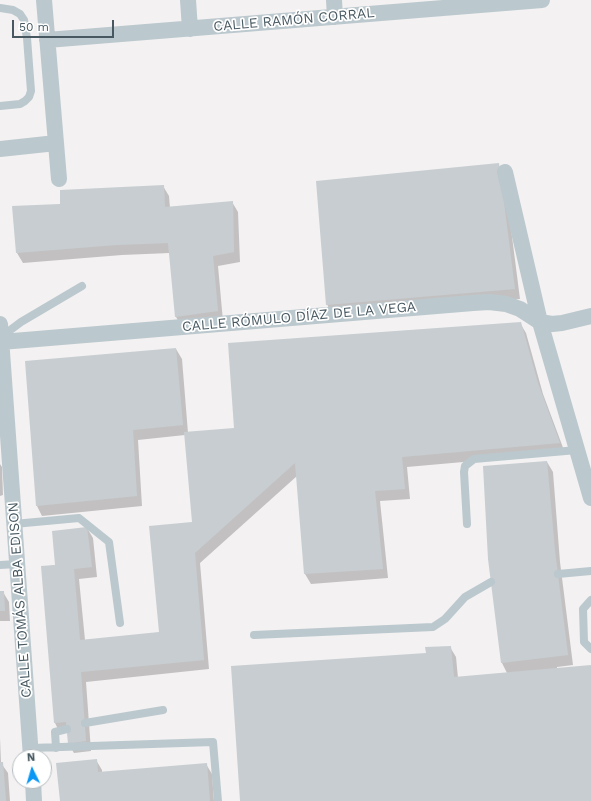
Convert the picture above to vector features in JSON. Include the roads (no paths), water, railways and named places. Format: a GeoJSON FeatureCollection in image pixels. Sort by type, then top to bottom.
{"type":"FeatureCollection","features":[{"type":"Feature","properties":{"kind":"street"},"geometry":{"type":"LineString","coordinates":[[44,0],[46,40],[60,179]]}},
{"type":"Feature","properties":{"kind":"street"},"geometry":{"type":"LineString","coordinates":[[188,0],[190,29]]}},
{"type":"Feature","properties":{"kind":"street"},"geometry":{"type":"LineString","coordinates":[[334,0],[335,17]]}},
{"type":"Feature","properties":{"kind":"street","name":"CALLE RAMÓN CORRAL"},"geometry":{"type":"LineString","coordinates":[[46,40],[335,17],[483,2],[542,0]]}},
{"type":"Feature","properties":{"kind":"street"},"geometry":{"type":"LineString","coordinates":[[0,149],[56,143]]}},
{"type":"Feature","properties":{"kind":"street"},"geometry":{"type":"LineString","coordinates":[[505,172],[540,322],[591,498]]}},
{"type":"Feature","properties":{"kind":"street","name":"CALLE RÓMULO DÍAZ DE LA VEGA"},"geometry":{"type":"LineString","coordinates":[[1,334],[489,302],[506,304],[520,310],[540,322],[552,324],[591,316]]}},
{"type":"Feature","properties":{"kind":"street","name":"CALLE TOMÁS ALBA EDISON"},"geometry":{"type":"LineString","coordinates":[[1,334],[3,415],[14,524],[31,749]]}},
{"type":"Feature","properties":{"kind":"street"},"geometry":{"type":"LineString","coordinates":[[33,789],[34,801]]}},
{"type":"Feature","properties":{"kind":"lane"},"geometry":{"type":"LineString","coordinates":[[0,8],[13,10],[20,14],[24,20],[27,38],[31,91],[29,97],[20,104],[0,106]]}},
{"type":"Feature","properties":{"kind":"lane"},"geometry":{"type":"LineString","coordinates":[[1,334],[82,286]]}},
{"type":"Feature","properties":{"kind":"lane"},"geometry":{"type":"LineString","coordinates":[[467,524],[464,472],[465,466],[474,459],[577,450]]}},
{"type":"Feature","properties":{"kind":"lane"},"geometry":{"type":"LineString","coordinates":[[14,524],[80,518],[109,542],[120,624]]}},
{"type":"Feature","properties":{"kind":"lane"},"geometry":{"type":"LineString","coordinates":[[0,565],[17,564]]}},
{"type":"Feature","properties":{"kind":"lane"},"geometry":{"type":"LineString","coordinates":[[558,574],[591,571]]}},
{"type":"Feature","properties":{"kind":"lane"},"geometry":{"type":"LineString","coordinates":[[254,636],[433,627],[445,619],[465,597],[491,582]]}},
{"type":"Feature","properties":{"kind":"lane"},"geometry":{"type":"LineString","coordinates":[[591,600],[583,609],[584,642],[591,649]]}},
{"type":"Feature","properties":{"kind":"lane"},"geometry":{"type":"LineString","coordinates":[[85,724],[163,710]]}},
{"type":"Feature","properties":{"kind":"lane"},"geometry":{"type":"LineString","coordinates":[[56,748],[56,732],[67,729]]}},
{"type":"Feature","properties":{"kind":"lane"},"geometry":{"type":"LineString","coordinates":[[51,749],[213,742],[218,801]]}}]}
